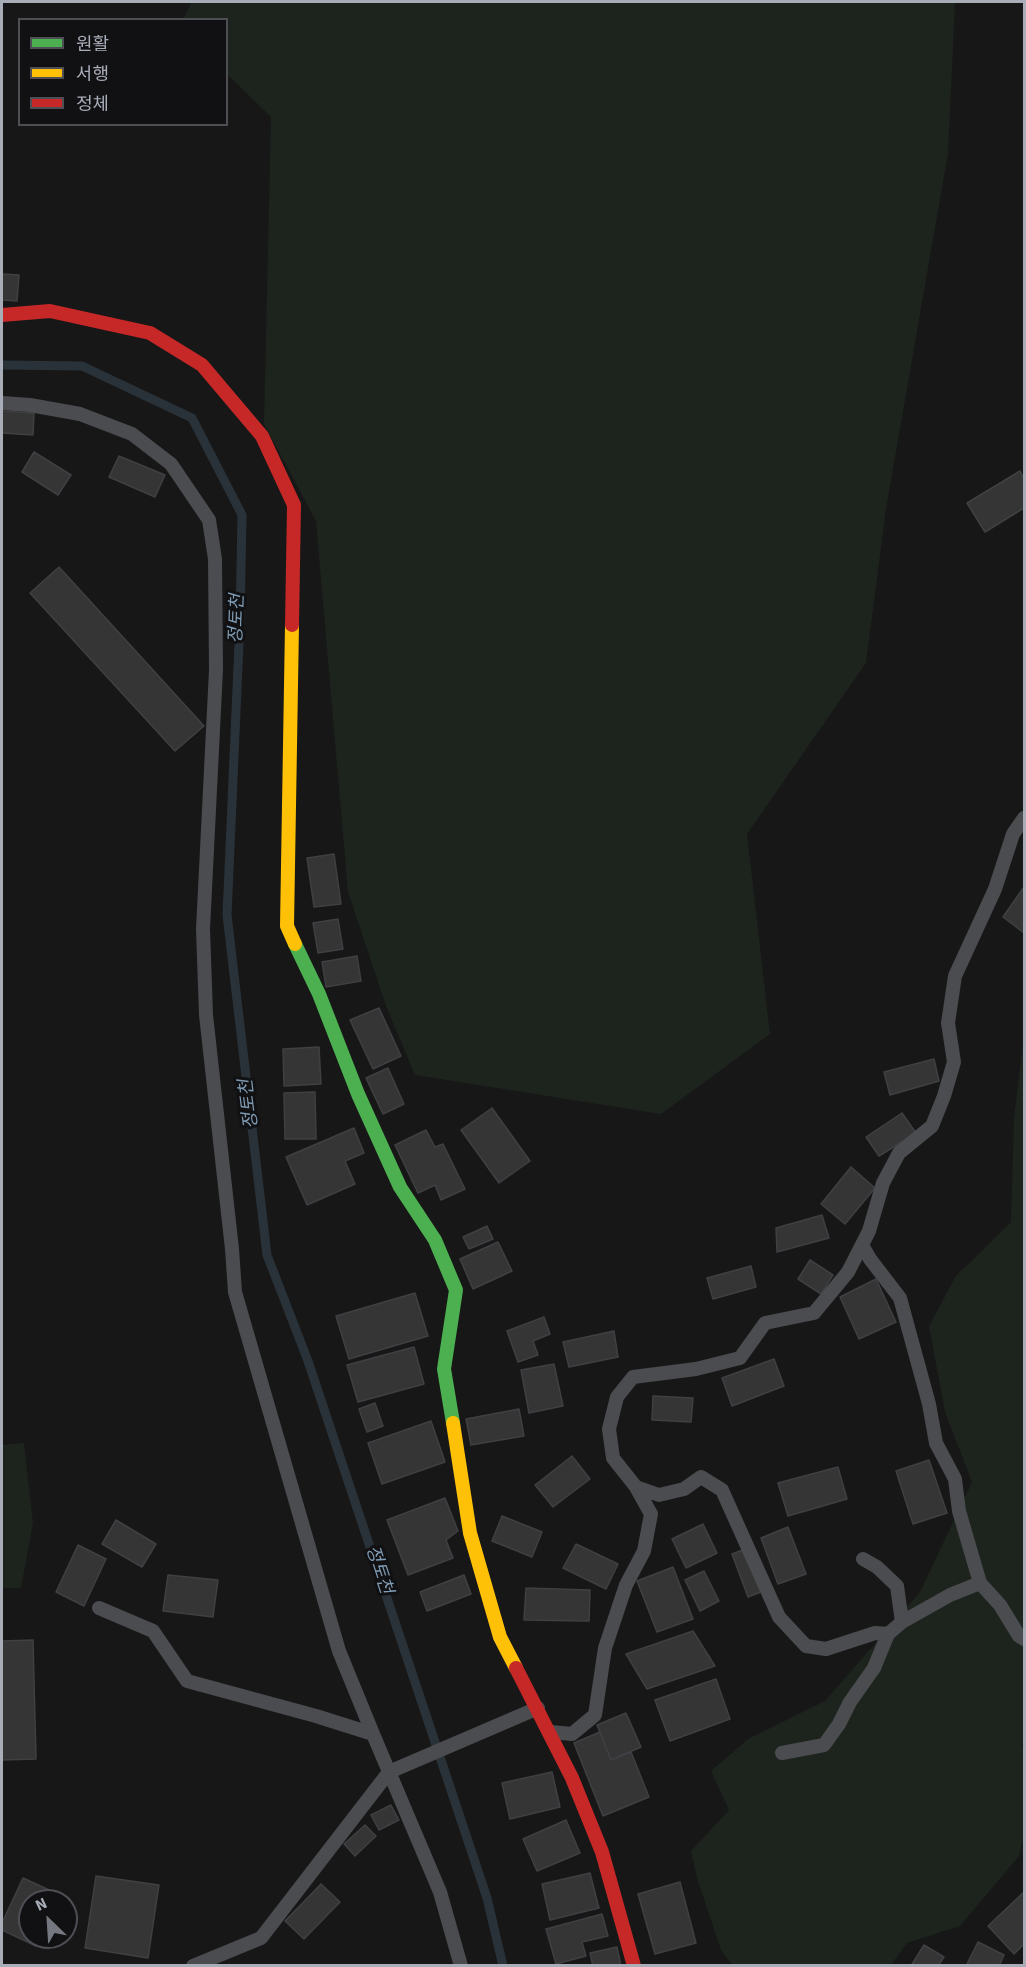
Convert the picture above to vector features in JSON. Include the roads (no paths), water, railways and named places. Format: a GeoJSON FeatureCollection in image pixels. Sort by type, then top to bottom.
{"type":"FeatureCollection","features":[{"type":"Feature","properties":{"kind":"street"},"geometry":{"type":"LineString","coordinates":[[2,315],[50,311],[150,333],[202,365],[262,436],[294,505],[287,926],[319,994],[358,1094],[400,1187],[435,1240],[456,1290],[444,1369],[470,1533],[501,1637],[572,1778],[602,1852],[634,1965]]}},
{"type":"Feature","properties":{"kind":"lane"},"geometry":{"type":"LineString","coordinates":[[2,403],[30,405],[80,414],[132,434],[171,464],[209,520],[215,560],[216,670],[204,918],[206,1015],[235,1292],[339,1651],[373,1734],[392,1771],[440,1892],[461,1965]]}},
{"type":"Feature","properties":{"kind":"lane"},"geometry":{"type":"LineString","coordinates":[[549,1732],[572,1734],[594,1715],[604,1648],[626,1585],[644,1551],[651,1514],[636,1487],[613,1458],[609,1429],[617,1397],[633,1377],[696,1369],[740,1358],[765,1323],[814,1313],[848,1272],[869,1231],[883,1183],[899,1153],[932,1126],[944,1096],[954,1062],[948,1023],[955,976],[995,890],[1013,834],[1024,818]]}},
{"type":"Feature","properties":{"kind":"lane"},"geometry":{"type":"LineString","coordinates":[[862,1245],[900,1298],[929,1404],[936,1443],[955,1479],[959,1511],[980,1582],[1000,1605],[1019,1636],[1024,1639]]}},
{"type":"Feature","properties":{"kind":"lane"},"geometry":{"type":"LineString","coordinates":[[636,1487],[659,1495],[684,1489],[701,1477],[722,1490],[779,1617],[806,1646],[826,1649],[875,1633],[888,1634]]}},
{"type":"Feature","properties":{"kind":"lane"},"geometry":{"type":"LineString","coordinates":[[863,1559],[876,1567],[897,1586],[902,1622]]}},
{"type":"Feature","properties":{"kind":"lane"},"geometry":{"type":"LineString","coordinates":[[782,1753],[824,1745],[839,1724],[849,1702],[874,1668],[888,1634],[902,1622],[950,1595],[980,1582]]}},
{"type":"Feature","properties":{"kind":"lane"},"geometry":{"type":"LineString","coordinates":[[99,1608],[153,1631],[187,1681],[373,1734]]}},
{"type":"Feature","properties":{"kind":"lane"},"geometry":{"type":"LineString","coordinates":[[193,1965],[261,1938],[392,1771],[538,1708]]}},
{"type":"Feature","properties":{"kind":"waterway","name":"정토천"},"geometry":{"type":"LineString","coordinates":[[2,365],[82,366],[192,418],[242,515],[240,621],[227,915],[267,1255],[308,1361],[487,1898],[503,1966]]}}]}
